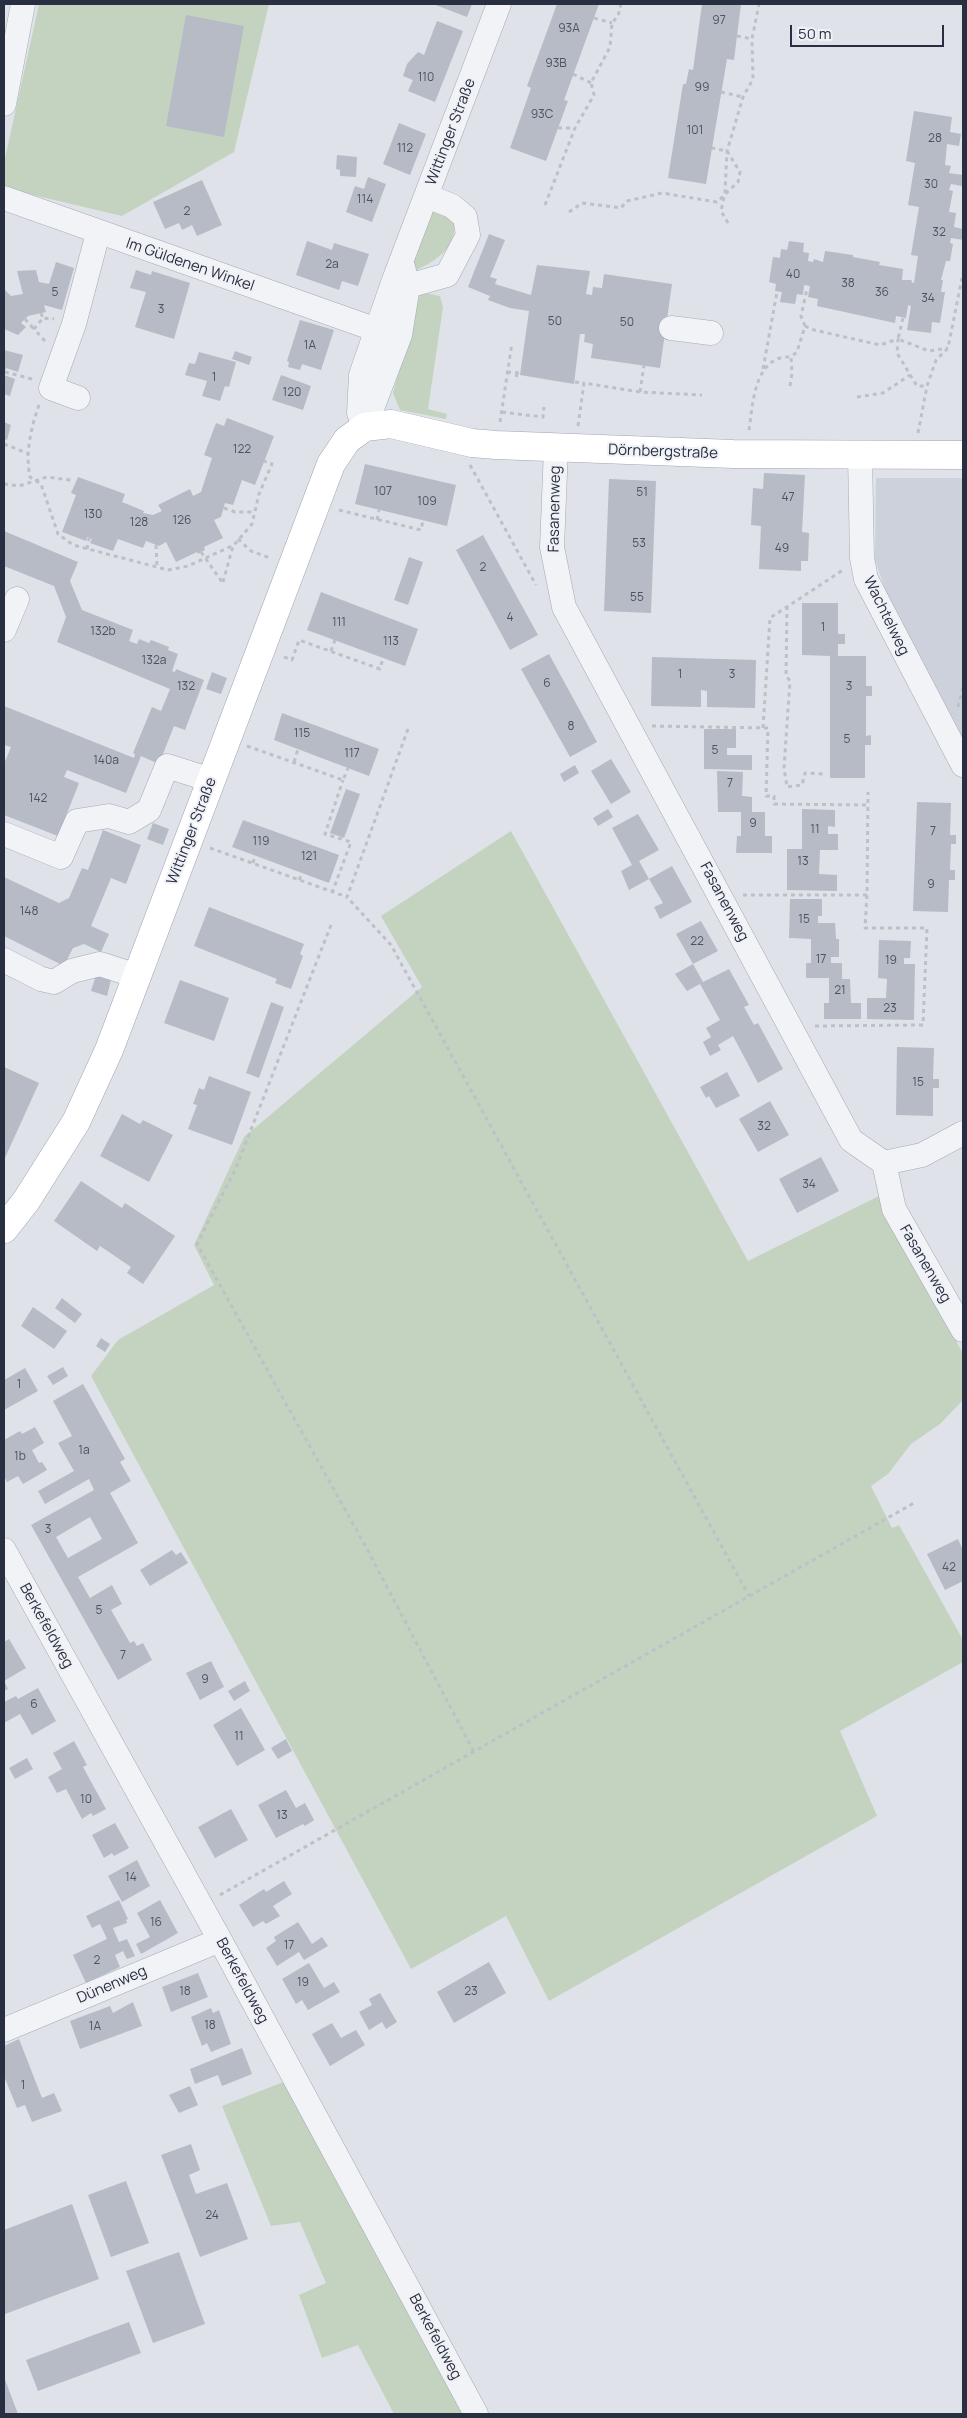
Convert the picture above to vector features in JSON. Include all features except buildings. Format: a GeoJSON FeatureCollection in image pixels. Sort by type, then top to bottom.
{"type":"FeatureCollection","features":[{"type":"Feature","properties":{"kind":"main road","name":"Dörnbergstraße"},"geometry":{"type":"LineString","coordinates":[[365,427],[391,424],[484,444],[565,448],[733,454],[963,455]]}},
{"type":"Feature","properties":{"kind":"main road","name":"Wittinger Straße"},"geometry":{"type":"LineString","coordinates":[[4,1229],[26,1201],[76,1122],[109,1050],[331,464],[347,440],[365,427]]}},
{"type":"Feature","properties":{"kind":"street"},"geometry":{"type":"LineString","coordinates":[[4,104],[23,4]]}},
{"type":"Feature","properties":{"kind":"street","name":"Wittinger Straße"},"geometry":{"type":"LineString","coordinates":[[365,427],[359,413],[359,382],[377,330],[401,275],[427,196],[499,4]]}},
{"type":"Feature","properties":{"kind":"street"},"geometry":{"type":"LineString","coordinates":[[401,275],[447,275],[468,234],[465,217],[452,206],[427,196]]}},
{"type":"Feature","properties":{"kind":"street","name":"Im Güldenen Winkel"},"geometry":{"type":"LineString","coordinates":[[4,198],[98,233],[377,330]]}},
{"type":"Feature","properties":{"kind":"street"},"geometry":{"type":"LineString","coordinates":[[78,398],[52,388],[74,324],[98,233]]}},
{"type":"Feature","properties":{"kind":"street","name":"Wittinger Straße"},"geometry":{"type":"LineString","coordinates":[[365,427],[400,335],[401,275]]}},
{"type":"Feature","properties":{"kind":"street"},"geometry":{"type":"LineString","coordinates":[[671,328],[711,333]]}},
{"type":"Feature","properties":{"kind":"street","name":"Fasanenweg"},"geometry":{"type":"LineString","coordinates":[[565,448],[552,547],[564,607],[852,1140],[884,1163],[894,1209],[963,1330]]}},
{"type":"Feature","properties":{"kind":"street","name":"Wachtelweg"},"geometry":{"type":"LineString","coordinates":[[860,455],[862,558],[866,580],[963,764]]}},
{"type":"Feature","properties":{"kind":"street"},"geometry":{"type":"LineString","coordinates":[[4,630],[17,599]]}},
{"type":"Feature","properties":{"kind":"street"},"geometry":{"type":"LineString","coordinates":[[4,834],[60,858],[77,821],[109,816],[129,822],[149,810],[167,766],[211,780]]}},
{"type":"Feature","properties":{"kind":"street"},"geometry":{"type":"LineString","coordinates":[[4,960],[41,979],[54,982],[72,972],[100,964],[137,976]]}},
{"type":"Feature","properties":{"kind":"street"},"geometry":{"type":"LineString","coordinates":[[884,1163],[922,1156],[963,1133]]}},
{"type":"Feature","properties":{"kind":"street","name":"Berkefeldweg"},"geometry":{"type":"LineString","coordinates":[[4,1550],[201,1905],[476,2414]]}},
{"type":"Feature","properties":{"kind":"street","name":"Dünenweg"},"geometry":{"type":"LineString","coordinates":[[4,2030],[220,1940]]}},
{"type":"Feature","properties":{"kind":"path"},"geometry":{"type":"LineString","coordinates":[[545,205],[575,128],[594,96],[591,83],[610,47],[612,23],[618,16],[621,4]]}},
{"type":"Feature","properties":{"kind":"path"},"geometry":{"type":"LineString","coordinates":[[728,223],[721,212],[726,192],[727,150],[742,97],[754,79],[752,39],[759,4]]}},
{"type":"Feature","properties":{"kind":"path"},"geometry":{"type":"LineString","coordinates":[[594,18],[612,23]]}},
{"type":"Feature","properties":{"kind":"path"},"geometry":{"type":"LineString","coordinates":[[737,36],[752,39]]}},
{"type":"Feature","properties":{"kind":"path"},"geometry":{"type":"LineString","coordinates":[[574,74],[591,83]]}},
{"type":"Feature","properties":{"kind":"path"},"geometry":{"type":"LineString","coordinates":[[721,92],[742,97]]}},
{"type":"Feature","properties":{"kind":"path"},"geometry":{"type":"LineString","coordinates":[[558,128],[575,128]]}},
{"type":"Feature","properties":{"kind":"path"},"geometry":{"type":"LineString","coordinates":[[712,148],[727,150]]}},
{"type":"Feature","properties":{"kind":"path"},"geometry":{"type":"LineString","coordinates":[[569,212],[582,203],[621,208],[627,201],[652,197],[662,193],[717,202],[726,192],[732,190],[738,182],[740,172],[727,150]]}},
{"type":"Feature","properties":{"kind":"path"},"geometry":{"type":"LineString","coordinates":[[917,436],[927,386],[936,360],[948,348],[963,273]]}},
{"type":"Feature","properties":{"kind":"path"},"geometry":{"type":"LineString","coordinates":[[762,370],[782,357],[791,357],[797,352],[805,326],[802,316],[808,288]]}},
{"type":"Feature","properties":{"kind":"path"},"geometry":{"type":"LineString","coordinates":[[749,430],[777,292]]}},
{"type":"Feature","properties":{"kind":"path"},"geometry":{"type":"LineString","coordinates":[[41,313],[43,318]]}},
{"type":"Feature","properties":{"kind":"path"},"geometry":{"type":"LineString","coordinates":[[904,318],[898,339],[897,353],[917,386],[927,386]]}},
{"type":"Feature","properties":{"kind":"path"},"geometry":{"type":"LineString","coordinates":[[25,319],[34,329]]}},
{"type":"Feature","properties":{"kind":"path"},"geometry":{"type":"LineString","coordinates":[[805,326],[814,330],[880,345],[898,339],[929,351],[948,348]]}},
{"type":"Feature","properties":{"kind":"path"},"geometry":{"type":"LineString","coordinates":[[512,343],[502,412],[484,444],[469,464],[538,588]]}},
{"type":"Feature","properties":{"kind":"path"},"geometry":{"type":"LineString","coordinates":[[790,386],[792,373],[791,357]]}},
{"type":"Feature","properties":{"kind":"path"},"geometry":{"type":"LineString","coordinates":[[640,392],[644,366]]}},
{"type":"Feature","properties":{"kind":"path"},"geometry":{"type":"LineString","coordinates":[[5,372],[38,380],[52,388],[40,403],[33,421],[27,465],[30,477],[41,484],[58,534],[74,545],[168,570],[188,566],[234,545]]}},
{"type":"Feature","properties":{"kind":"path"},"geometry":{"type":"LineString","coordinates":[[508,372],[519,373],[516,378],[519,378]]}},
{"type":"Feature","properties":{"kind":"path"},"geometry":{"type":"LineString","coordinates":[[857,397],[883,393],[910,375]]}},
{"type":"Feature","properties":{"kind":"path"},"geometry":{"type":"LineString","coordinates":[[577,383],[640,392],[702,395]]}},
{"type":"Feature","properties":{"kind":"path"},"geometry":{"type":"LineString","coordinates":[[565,448],[584,383]]}},
{"type":"Feature","properties":{"kind":"path"},"geometry":{"type":"LineString","coordinates":[[502,412],[543,417],[544,407]]}},
{"type":"Feature","properties":{"kind":"path"},"geometry":{"type":"LineString","coordinates":[[4,444],[29,454]]}},
{"type":"Feature","properties":{"kind":"path"},"geometry":{"type":"LineString","coordinates":[[201,552],[204,559],[223,582],[234,545],[252,524],[259,494],[272,464],[264,461]]}},
{"type":"Feature","properties":{"kind":"path"},"geometry":{"type":"LineString","coordinates":[[4,484],[19,486],[37,482],[47,477],[71,480]]}},
{"type":"Feature","properties":{"kind":"path"},"geometry":{"type":"LineString","coordinates":[[317,502],[346,513],[420,530],[423,520]]}},
{"type":"Feature","properties":{"kind":"path"},"geometry":{"type":"LineString","coordinates":[[224,508],[235,512],[255,512]]}},
{"type":"Feature","properties":{"kind":"path"},"geometry":{"type":"LineString","coordinates":[[376,520],[378,510]]}},
{"type":"Feature","properties":{"kind":"path"},"geometry":{"type":"LineString","coordinates":[[87,549],[89,538]]}},
{"type":"Feature","properties":{"kind":"path"},"geometry":{"type":"LineString","coordinates":[[238,540],[251,550],[293,565]]}},
{"type":"Feature","properties":{"kind":"path"},"geometry":{"type":"LineString","coordinates":[[156,545],[157,567]]}},
{"type":"Feature","properties":{"kind":"path"},"geometry":{"type":"LineString","coordinates":[[762,728],[770,618],[862,558]]}},
{"type":"Feature","properties":{"kind":"path"},"geometry":{"type":"LineString","coordinates":[[787,606],[786,676],[790,681],[784,768],[787,787],[802,786],[805,773],[824,774]]}},
{"type":"Feature","properties":{"kind":"path"},"geometry":{"type":"LineString","coordinates":[[261,649],[292,660],[300,640],[380,669],[384,658]]}},
{"type":"Feature","properties":{"kind":"path"},"geometry":{"type":"LineString","coordinates":[[331,651],[335,640]]}},
{"type":"Feature","properties":{"kind":"path"},"geometry":{"type":"LineString","coordinates":[[628,726],[768,728],[766,796],[774,796],[774,804],[868,805]]}},
{"type":"Feature","properties":{"kind":"path"},"geometry":{"type":"LineString","coordinates":[[348,897],[408,729]]}},
{"type":"Feature","properties":{"kind":"path"},"geometry":{"type":"LineString","coordinates":[[226,739],[343,780]]}},
{"type":"Feature","properties":{"kind":"path"},"geometry":{"type":"LineString","coordinates":[[294,762],[298,749]]}},
{"type":"Feature","properties":{"kind":"path"},"geometry":{"type":"LineString","coordinates":[[332,893],[351,842],[325,834],[348,768]]}},
{"type":"Feature","properties":{"kind":"path"},"geometry":{"type":"LineString","coordinates":[[789,1024],[924,1025],[927,928],[865,928],[868,792]]}},
{"type":"Feature","properties":{"kind":"path"},"geometry":{"type":"LineString","coordinates":[[188,840],[332,893],[348,897],[391,945],[749,1596]]}},
{"type":"Feature","properties":{"kind":"path"},"geometry":{"type":"LineString","coordinates":[[253,863],[255,856]]}},
{"type":"Feature","properties":{"kind":"path"},"geometry":{"type":"LineString","coordinates":[[300,880],[302,873]]}},
{"type":"Feature","properties":{"kind":"path"},"geometry":{"type":"LineString","coordinates":[[720,895],[867,895]]}},
{"type":"Feature","properties":{"kind":"path"},"geometry":{"type":"LineString","coordinates":[[330,925],[236,1168],[197,1244],[367,1549],[474,1752]]}},
{"type":"Feature","properties":{"kind":"path"},"geometry":{"type":"LineString","coordinates":[[201,1905],[914,1503]]}},
{"type":"Feature","properties":{"kind":"shaded area"},"geometry":{"type":"Polygon","coordinates":[[[876,478],[963,478],[963,741],[893,612],[875,560],[876,478]]]}},
{"type":"Feature","properties":{"kind":"green space"},"geometry":{"type":"Polygon","coordinates":[[[39,4],[269,4],[234,152],[122,216],[4,188],[4,163],[39,4]]]}},
{"type":"Feature","properties":{"kind":"green space"},"geometry":{"type":"Polygon","coordinates":[[[439,206],[455,221],[452,239],[438,258],[415,271],[412,260],[431,210],[439,206]]]}},
{"type":"Feature","properties":{"kind":"green space"},"geometry":{"type":"Polygon","coordinates":[[[420,292],[440,296],[443,307],[428,409],[447,414],[446,419],[400,410],[393,393],[420,292]]]}},
{"type":"Feature","properties":{"kind":"green space"},"geometry":{"type":"Polygon","coordinates":[[[511,831],[748,1261],[879,1196],[963,1354],[963,1400],[940,1424],[911,1444],[888,1474],[871,1486],[892,1528],[899,1525],[963,1640],[963,1662],[840,1731],[877,1816],[549,2001],[506,1916],[411,1969],[91,1376],[118,1340],[214,1285],[194,1245],[244,1137],[422,987],[381,916],[511,831]]]}},
{"type":"Feature","properties":{"kind":"green space"},"geometry":{"type":"Polygon","coordinates":[[[291,2079],[467,2414],[394,2414],[358,2345],[322,2358],[299,2295],[326,2283],[300,2222],[271,2226],[222,2106],[291,2079]]]}}]}
